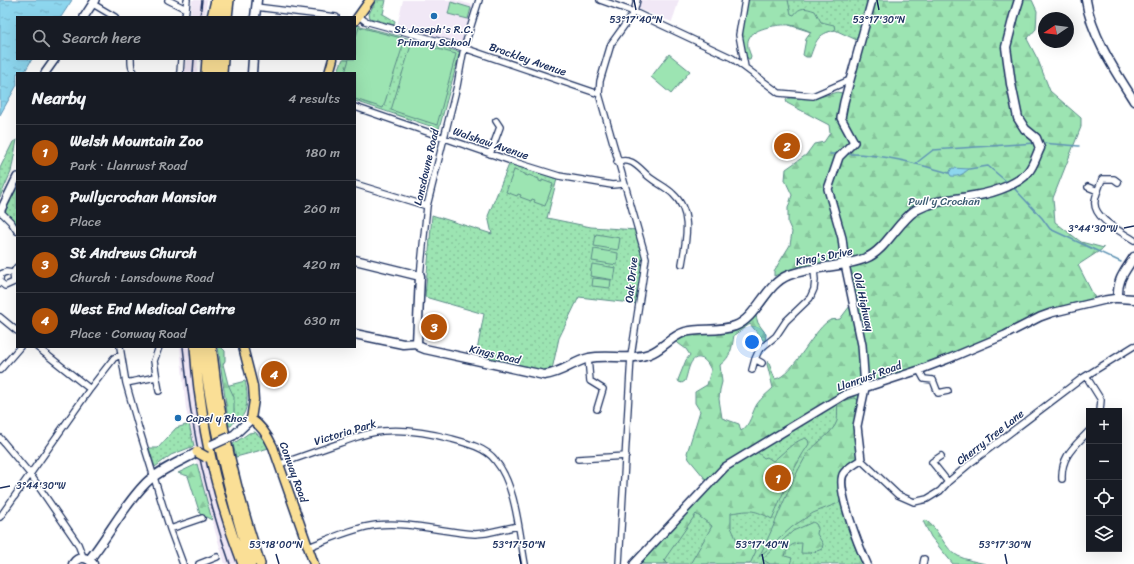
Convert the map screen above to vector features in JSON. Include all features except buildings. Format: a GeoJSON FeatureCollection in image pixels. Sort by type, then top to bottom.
{"type":"FeatureCollection","features":[{"type":"Feature","properties":{"kind":"highway"},"geometry":{"type":"LineString","coordinates":[[212,16],[216,0]]}},
{"type":"Feature","properties":{"kind":"highway"},"geometry":{"type":"LineString","coordinates":[[221,16],[224,0]]}},
{"type":"Feature","properties":{"kind":"highway"},"geometry":{"type":"LineString","coordinates":[[228,16],[229,0]]}},
{"type":"Feature","properties":{"kind":"highway"},"geometry":{"type":"LineString","coordinates":[[206,72],[208,60]]}},
{"type":"Feature","properties":{"kind":"highway"},"geometry":{"type":"LineString","coordinates":[[214,72],[215,60]]}},
{"type":"Feature","properties":{"kind":"highway"},"geometry":{"type":"LineString","coordinates":[[222,72],[223,60]]}},
{"type":"Feature","properties":{"kind":"highway"},"geometry":{"type":"LineString","coordinates":[[195,348],[204,451],[214,470],[229,528],[243,564]]}},
{"type":"Feature","properties":{"kind":"highway"},"geometry":{"type":"LineString","coordinates":[[203,348],[207,381],[221,455],[235,512],[251,564]]}},
{"type":"Feature","properties":{"kind":"highway"},"geometry":{"type":"LineString","coordinates":[[212,348],[218,399],[232,467],[251,538],[260,564]]}},
{"type":"Feature","properties":{"kind":"main road"},"geometry":{"type":"LineString","coordinates":[[357,19],[370,0]]}},
{"type":"Feature","properties":{"kind":"main road","name":"King's Drive"},"geometry":{"type":"LineString","coordinates":[[631,356],[641,356],[654,352],[684,332],[705,329],[724,329],[738,325],[744,322],[777,282],[790,274],[845,264],[867,258],[885,244],[900,224],[915,210],[936,202],[995,191],[1023,178],[1033,166],[1040,146],[1036,138],[1025,129],[1018,118],[1011,84],[1006,47],[1019,0]]}},
{"type":"Feature","properties":{"kind":"main road"},"geometry":{"type":"LineString","coordinates":[[1086,0],[1088,11],[1108,60],[1134,101]]}},
{"type":"Feature","properties":{"kind":"main road"},"geometry":{"type":"LineString","coordinates":[[256,4],[256,16]]}},
{"type":"Feature","properties":{"kind":"main road"},"geometry":{"type":"LineString","coordinates":[[252,72],[253,60]]}},
{"type":"Feature","properties":{"kind":"main road"},"geometry":{"type":"LineString","coordinates":[[329,72],[333,60]]}},
{"type":"Feature","properties":{"kind":"main road"},"geometry":{"type":"LineString","coordinates":[[1118,298],[1119,282],[1134,257]]}},
{"type":"Feature","properties":{"kind":"main road"},"geometry":{"type":"LineString","coordinates":[[356,260],[420,276]]}},
{"type":"Feature","properties":{"kind":"main road","name":"Lansdowne Road"},"geometry":{"type":"LineString","coordinates":[[417,342],[420,276]]}},
{"type":"Feature","properties":{"kind":"main road","name":"Llanrwst Road"},"geometry":{"type":"LineString","coordinates":[[1118,298],[1134,300]]}},
{"type":"Feature","properties":{"kind":"main road"},"geometry":{"type":"LineString","coordinates":[[356,334],[403,344],[417,342]]}},
{"type":"Feature","properties":{"kind":"main road","name":"Kings Road"},"geometry":{"type":"LineString","coordinates":[[417,342],[420,347],[425,349],[537,375],[560,372],[588,358],[631,356]]}},
{"type":"Feature","properties":{"kind":"main road"},"geometry":{"type":"LineString","coordinates":[[73,564],[76,560],[89,560],[128,506],[146,483],[154,476],[234,435],[251,420],[254,400],[253,386],[243,348]]}},
{"type":"Feature","properties":{"kind":"main road","name":"Conway Road"},"geometry":{"type":"LineString","coordinates":[[251,420],[256,423],[267,435],[280,464],[314,564]]}},
{"type":"Feature","properties":{"kind":"street"},"geometry":{"type":"LineString","coordinates":[[168,0],[186,9]]}},
{"type":"Feature","properties":{"kind":"street"},"geometry":{"type":"LineString","coordinates":[[185,16],[187,0]]}},
{"type":"Feature","properties":{"kind":"street","name":"Lansdowne Road"},"geometry":{"type":"LineString","coordinates":[[420,276],[427,206],[464,48],[479,0]]}},
{"type":"Feature","properties":{"kind":"street"},"geometry":{"type":"LineString","coordinates":[[600,0],[634,12],[732,58],[779,93],[805,96],[815,91],[823,92],[850,80]]}},
{"type":"Feature","properties":{"kind":"street"},"geometry":{"type":"LineString","coordinates":[[634,12],[637,0]]}},
{"type":"Feature","properties":{"kind":"street"},"geometry":{"type":"LineString","coordinates":[[745,0],[739,35],[745,67]]}},
{"type":"Feature","properties":{"kind":"street","name":"Old Highway"},"geometry":{"type":"LineString","coordinates":[[861,460],[856,426],[865,388],[862,345],[845,264],[842,238],[828,188],[839,157],[854,142],[841,118],[872,0]]}},
{"type":"Feature","properties":{"kind":"street"},"geometry":{"type":"LineString","coordinates":[[85,16],[94,2],[115,16]]}},
{"type":"Feature","properties":{"kind":"street"},"geometry":{"type":"LineString","coordinates":[[256,4],[330,16]]}},
{"type":"Feature","properties":{"kind":"street","name":"Oak Drive"},"geometry":{"type":"LineString","coordinates":[[619,564],[631,356],[646,258],[623,184],[599,94],[600,81],[611,44],[634,12]]}},
{"type":"Feature","properties":{"kind":"street","name":"Brackley Avenue"},"geometry":{"type":"LineString","coordinates":[[357,19],[464,48],[599,94]]}},
{"type":"Feature","properties":{"kind":"street"},"geometry":{"type":"LineString","coordinates":[[46,72],[54,60]]}},
{"type":"Feature","properties":{"kind":"street"},"geometry":{"type":"LineString","coordinates":[[131,60],[132,71],[134,72]]}},
{"type":"Feature","properties":{"kind":"street"},"geometry":{"type":"LineString","coordinates":[[180,72],[181,60]]}},
{"type":"Feature","properties":{"kind":"street","name":"Walshaw Avenue"},"geometry":{"type":"LineString","coordinates":[[356,107],[490,154],[559,176],[612,185],[623,184]]}},
{"type":"Feature","properties":{"kind":"street"},"geometry":{"type":"LineString","coordinates":[[490,154],[500,127],[496,121]]}},
{"type":"Feature","properties":{"kind":"street"},"geometry":{"type":"LineString","coordinates":[[617,162],[628,160],[634,162],[654,182],[673,193],[678,200],[685,214],[688,228],[682,264]]}},
{"type":"Feature","properties":{"kind":"street"},"geometry":{"type":"LineString","coordinates":[[16,179],[0,212],[11,222],[16,230]]}},
{"type":"Feature","properties":{"kind":"street"},"geometry":{"type":"LineString","coordinates":[[1118,182],[1114,179],[1102,179],[1094,202],[1095,208],[1100,216],[1108,223],[1134,240]]}},
{"type":"Feature","properties":{"kind":"street"},"geometry":{"type":"LineString","coordinates":[[356,184],[427,206]]}},
{"type":"Feature","properties":{"kind":"street"},"geometry":{"type":"LineString","coordinates":[[1088,187],[1098,191]]}},
{"type":"Feature","properties":{"kind":"street"},"geometry":{"type":"LineString","coordinates":[[13,272],[1,274],[0,281],[5,286],[14,282],[13,272],[16,268]]}},
{"type":"Feature","properties":{"kind":"street"},"geometry":{"type":"LineString","coordinates":[[752,370],[755,359],[762,348],[776,336],[786,321],[810,298],[814,289],[814,270]]}},
{"type":"Feature","properties":{"kind":"street","name":"Llanrwst Road"},"geometry":{"type":"LineString","coordinates":[[634,564],[725,467],[846,394],[919,370],[999,337],[1040,317],[1063,309],[1118,298]]}},
{"type":"Feature","properties":{"kind":"street"},"geometry":{"type":"LineString","coordinates":[[0,317],[16,330]]}},
{"type":"Feature","properties":{"kind":"street","name":"Cherry Tree Lane"},"geometry":{"type":"LineString","coordinates":[[861,460],[898,495],[914,502],[927,499],[940,491],[948,482],[973,462],[1086,376],[1134,346]]}},
{"type":"Feature","properties":{"kind":"street"},"geometry":{"type":"LineString","coordinates":[[0,370],[19,348]]}},
{"type":"Feature","properties":{"kind":"street"},"geometry":{"type":"LineString","coordinates":[[38,348],[90,390]]}},
{"type":"Feature","properties":{"kind":"street"},"geometry":{"type":"LineString","coordinates":[[120,348],[126,383],[170,529],[183,564]]}},
{"type":"Feature","properties":{"kind":"street"},"geometry":{"type":"LineString","coordinates":[[159,348],[154,361],[159,391]]}},
{"type":"Feature","properties":{"kind":"street"},"geometry":{"type":"LineString","coordinates":[[0,517],[90,390],[114,358],[121,355]]}},
{"type":"Feature","properties":{"kind":"street"},"geometry":{"type":"LineString","coordinates":[[588,358],[590,381],[603,389],[597,409]]}},
{"type":"Feature","properties":{"kind":"street"},"geometry":{"type":"LineString","coordinates":[[755,359],[762,363]]}},
{"type":"Feature","properties":{"kind":"street"},"geometry":{"type":"LineString","coordinates":[[919,370],[924,379],[933,380],[938,393],[948,391]]}},
{"type":"Feature","properties":{"kind":"street"},"geometry":{"type":"LineString","coordinates":[[1086,376],[1101,400],[1100,408]]}},
{"type":"Feature","properties":{"kind":"street"},"geometry":{"type":"LineString","coordinates":[[126,383],[156,377]]}},
{"type":"Feature","properties":{"kind":"street","name":"Victoria Park"},"geometry":{"type":"LineString","coordinates":[[280,464],[367,434],[382,431],[419,432],[472,445],[495,459],[508,482],[514,501],[525,564]]}},
{"type":"Feature","properties":{"kind":"street"},"geometry":{"type":"LineString","coordinates":[[1062,480],[1062,468],[1068,454],[1086,434]]}},
{"type":"Feature","properties":{"kind":"street"},"geometry":{"type":"LineString","coordinates":[[0,438],[30,474],[89,560]]}},
{"type":"Feature","properties":{"kind":"street"},"geometry":{"type":"LineString","coordinates":[[578,460],[626,456]]}},
{"type":"Feature","properties":{"kind":"street"},"geometry":{"type":"LineString","coordinates":[[941,456],[932,462],[948,482]]}},
{"type":"Feature","properties":{"kind":"street"},"geometry":{"type":"LineString","coordinates":[[861,460],[843,473],[841,482],[850,522],[857,543],[867,564]]}},
{"type":"Feature","properties":{"kind":"street"},"geometry":{"type":"LineString","coordinates":[[170,529],[202,518]]}},
{"type":"Feature","properties":{"kind":"street"},"geometry":{"type":"LineString","coordinates":[[308,547],[376,525],[401,525],[474,534],[518,526]]}},
{"type":"Feature","properties":{"kind":"street"},"geometry":{"type":"LineString","coordinates":[[199,564],[217,557]]}},
{"type":"Feature","properties":{"kind":"shaded area"},"geometry":{"type":"Polygon","coordinates":[[[192,0],[207,0],[205,16],[190,16],[192,0]]]}},
{"type":"Feature","properties":{"kind":"shaded area","name":"St Joseph's R.C. Primary School"},"geometry":{"type":"Polygon","coordinates":[[[403,0],[455,0],[473,5],[461,44],[397,26],[403,0]]]}},
{"type":"Feature","properties":{"kind":"shaded area"},"geometry":{"type":"Polygon","coordinates":[[[641,0],[679,0],[672,22],[638,9],[641,0]]]}},
{"type":"Feature","properties":{"kind":"shaded area"},"geometry":{"type":"Polygon","coordinates":[[[186,60],[198,60],[197,72],[184,72],[186,60]]]}},
{"type":"Feature","properties":{"kind":"shaded area"},"geometry":{"type":"Polygon","coordinates":[[[180,348],[190,348],[205,460],[209,466],[227,534],[238,564],[225,564],[197,464],[186,409],[180,348]]]}},
{"type":"Feature","properties":{"kind":"green space"},"geometry":{"type":"Polygon","coordinates":[[[376,0],[386,0],[383,14],[395,21],[394,25],[370,18],[369,14],[376,0]]]}},
{"type":"Feature","properties":{"kind":"green space"},"geometry":{"type":"Polygon","coordinates":[[[748,0],[788,0],[791,14],[794,15],[803,8],[815,11],[821,22],[834,25],[835,30],[821,36],[816,42],[810,57],[806,57],[803,55],[806,39],[811,32],[790,25],[780,25],[761,29],[752,35],[748,40],[751,56],[750,59],[748,59],[742,38],[748,0]]]}},
{"type":"Feature","properties":{"kind":"green space"},"geometry":{"type":"Polygon","coordinates":[[[788,0],[872,0],[861,42],[835,30],[824,33],[811,32],[789,25],[788,0]]]}},
{"type":"Feature","properties":{"kind":"green space","name":"Pwll y Crochan"},"geometry":{"type":"Polygon","coordinates":[[[872,0],[1032,0],[1037,11],[1036,29],[1027,39],[1038,60],[1050,91],[1081,118],[1081,127],[1053,198],[1055,222],[1081,242],[1104,248],[1078,265],[1097,302],[1063,309],[1005,335],[846,394],[725,467],[708,482],[689,459],[687,453],[700,411],[695,403],[695,392],[707,385],[711,370],[704,360],[696,358],[691,363],[685,381],[682,383],[679,382],[678,380],[686,360],[690,355],[686,349],[675,341],[686,335],[726,333],[737,330],[746,323],[772,292],[773,294],[756,316],[758,323],[766,334],[765,341],[750,324],[734,335],[732,348],[729,355],[720,365],[722,382],[719,399],[722,418],[739,424],[741,431],[747,426],[755,407],[773,388],[767,364],[768,361],[775,379],[782,376],[797,361],[818,331],[832,320],[840,319],[853,302],[828,189],[839,157],[854,142],[841,118],[872,0]]]}},
{"type":"Feature","properties":{"kind":"green space"},"geometry":{"type":"Polygon","coordinates":[[[451,2],[471,8],[468,19],[448,14],[451,2]]]}},
{"type":"Feature","properties":{"kind":"green space"},"geometry":{"type":"Polygon","coordinates":[[[357,25],[460,52],[439,129],[356,101],[356,72],[337,72],[343,60],[356,60],[357,25]]]}},
{"type":"Feature","properties":{"kind":"green space"},"geometry":{"type":"Polygon","coordinates":[[[359,27],[405,39],[383,108],[356,99],[356,72],[345,72],[349,60],[356,60],[356,37],[359,27]]]}},
{"type":"Feature","properties":{"kind":"green space"},"geometry":{"type":"Polygon","coordinates":[[[412,42],[456,54],[437,125],[391,110],[412,42]]]}},
{"type":"Feature","properties":{"kind":"green space"},"geometry":{"type":"Polygon","coordinates":[[[669,54],[690,71],[671,94],[651,77],[669,54]]]}},
{"type":"Feature","properties":{"kind":"green space"},"geometry":{"type":"Polygon","coordinates":[[[837,92],[842,93],[838,119],[849,141],[832,165],[825,188],[839,238],[841,259],[795,268],[774,276],[774,271],[790,245],[792,232],[788,223],[788,208],[792,195],[785,180],[786,169],[806,155],[814,144],[824,142],[830,133],[829,125],[787,103],[786,100],[790,98],[813,99],[837,92]]]}},
{"type":"Feature","properties":{"kind":"green space"},"geometry":{"type":"Polygon","coordinates":[[[16,140],[11,172],[0,197],[0,168],[13,142],[16,140]]]}},
{"type":"Feature","properties":{"kind":"green space"},"geometry":{"type":"Polygon","coordinates":[[[510,162],[557,179],[547,218],[591,227],[637,230],[646,258],[639,304],[579,297],[559,338],[551,374],[475,361],[484,314],[425,297],[432,215],[492,234],[488,216],[510,162]]]}},
{"type":"Feature","properties":{"kind":"green space"},"geometry":{"type":"Polygon","coordinates":[[[514,170],[539,179],[539,181],[542,182],[542,180],[553,184],[545,206],[534,202],[535,200],[532,199],[531,201],[520,197],[521,195],[518,194],[517,196],[506,192],[514,170]]]}},
{"type":"Feature","properties":{"kind":"green space"},"geometry":{"type":"Polygon","coordinates":[[[16,179],[16,230],[0,211],[16,179]]]}},
{"type":"Feature","properties":{"kind":"green space"},"geometry":{"type":"Polygon","coordinates":[[[596,234],[620,238],[618,250],[594,246],[596,234]]]}},
{"type":"Feature","properties":{"kind":"green space"},"geometry":{"type":"Polygon","coordinates":[[[594,249],[618,253],[617,265],[592,261],[594,249]]]}},
{"type":"Feature","properties":{"kind":"green space"},"geometry":{"type":"Polygon","coordinates":[[[592,264],[616,268],[614,280],[590,276],[592,264]]]}},
{"type":"Feature","properties":{"kind":"green space"},"geometry":{"type":"Polygon","coordinates":[[[593,278],[611,280],[610,288],[592,286],[593,278]]]}},
{"type":"Feature","properties":{"kind":"green space"},"geometry":{"type":"Polygon","coordinates":[[[218,348],[222,348],[225,351],[225,361],[223,364],[228,384],[234,397],[234,422],[231,426],[229,426],[218,348]]]}},
{"type":"Feature","properties":{"kind":"green space"},"geometry":{"type":"Polygon","coordinates":[[[245,381],[247,404],[243,415],[234,422],[226,386],[245,381]]]}},
{"type":"Feature","properties":{"kind":"green space"},"geometry":{"type":"Polygon","coordinates":[[[865,388],[841,482],[865,564],[634,564],[725,467],[846,394],[865,388]]]}},
{"type":"Feature","properties":{"kind":"green space"},"geometry":{"type":"Polygon","coordinates":[[[853,398],[857,399],[859,402],[857,459],[843,469],[839,475],[838,478],[842,494],[841,502],[813,513],[792,527],[759,557],[799,468],[806,456],[813,447],[835,426],[837,421],[838,402],[853,398]]]}},
{"type":"Feature","properties":{"kind":"green space"},"geometry":{"type":"Polygon","coordinates":[[[189,424],[194,446],[171,455],[155,467],[149,448],[158,448],[176,428],[189,424]]]}},
{"type":"Feature","properties":{"kind":"green space"},"geometry":{"type":"Polygon","coordinates":[[[255,432],[263,439],[269,448],[236,457],[233,444],[249,433],[255,432]]]}},
{"type":"Feature","properties":{"kind":"green space"},"geometry":{"type":"Polygon","coordinates":[[[805,438],[808,440],[809,444],[793,471],[772,519],[761,513],[752,511],[731,513],[731,527],[737,541],[753,548],[756,551],[750,564],[690,564],[712,526],[696,514],[664,560],[668,564],[638,564],[728,467],[756,451],[764,458],[767,457],[773,461],[792,445],[805,438]]]}},
{"type":"Feature","properties":{"kind":"green space"},"geometry":{"type":"Polygon","coordinates":[[[197,464],[212,520],[200,514],[188,476],[178,473],[197,464]]]}},
{"type":"Feature","properties":{"kind":"green space"},"geometry":{"type":"Polygon","coordinates":[[[925,520],[934,528],[948,548],[958,556],[964,559],[986,564],[953,564],[931,537],[923,521],[925,520]]]}},
{"type":"Feature","properties":{"kind":"green space"},"geometry":{"type":"Polygon","coordinates":[[[813,522],[818,528],[817,534],[823,544],[822,549],[801,553],[802,543],[791,546],[789,547],[785,556],[792,558],[790,564],[770,564],[762,559],[793,531],[813,522]]]}},
{"type":"Feature","properties":{"kind":"water"},"geometry":{"type":"Polygon","coordinates":[[[0,0],[72,0],[62,16],[16,16],[16,60],[31,60],[25,72],[16,72],[16,87],[0,115],[0,0]]]}},
{"type":"Feature","properties":{"kind":"water"},"geometry":{"type":"Polygon","coordinates":[[[952,168],[969,169],[961,175],[951,176],[949,173],[952,168]]]}},
{"type":"Feature","properties":{"kind":"waterway"},"geometry":{"type":"LineString","coordinates":[[915,164],[933,150],[1035,143]]}},
{"type":"Feature","properties":{"kind":"waterway"},"geometry":{"type":"LineString","coordinates":[[1041,143],[1079,146]]}},
{"type":"Feature","properties":{"kind":"waterway"},"geometry":{"type":"LineString","coordinates":[[830,154],[837,154]]}},
{"type":"Feature","properties":{"kind":"waterway"},"geometry":{"type":"LineString","coordinates":[[847,154],[885,157],[949,173]]}},
{"type":"Feature","properties":{"kind":"waterway"},"geometry":{"type":"LineString","coordinates":[[969,169],[988,166],[1007,182]]}},
{"type":"Feature","properties":{"kind":"waterway"},"geometry":{"type":"LineString","coordinates":[[1013,187],[1042,218],[1050,229],[1121,262]]}},
{"type":"Feature","properties":{"kind":"railway"},"geometry":{"type":"LineString","coordinates":[[200,16],[202,0]]}},
{"type":"Feature","properties":{"kind":"railway"},"geometry":{"type":"LineString","coordinates":[[193,72],[194,60]]}},
{"type":"Feature","properties":{"kind":"railway"},"geometry":{"type":"LineString","coordinates":[[183,348],[196,441],[213,512],[230,564]]}},
{"type":"Feature","properties":{"kind":"place","name":"St Joseph's R.C. Primary School"},"geometry":{"type":"Point","coordinates":[434,16]}},
{"type":"Feature","properties":{"kind":"place","name":"Pwllycrochan Mansion"},"geometry":{"type":"Point","coordinates":[787,146]}},
{"type":"Feature","properties":{"kind":"place","name":"St Andrews Church"},"geometry":{"type":"Point","coordinates":[434,327]}},
{"type":"Feature","properties":{"kind":"place","name":"West End Medical Centre"},"geometry":{"type":"Point","coordinates":[274,374]}},
{"type":"Feature","properties":{"kind":"place","name":"Capel y Rhos"},"geometry":{"type":"Point","coordinates":[178,418]}},
{"type":"Feature","properties":{"kind":"place","name":"Welsh Mountain Zoo"},"geometry":{"type":"Point","coordinates":[778,478]}}]}
